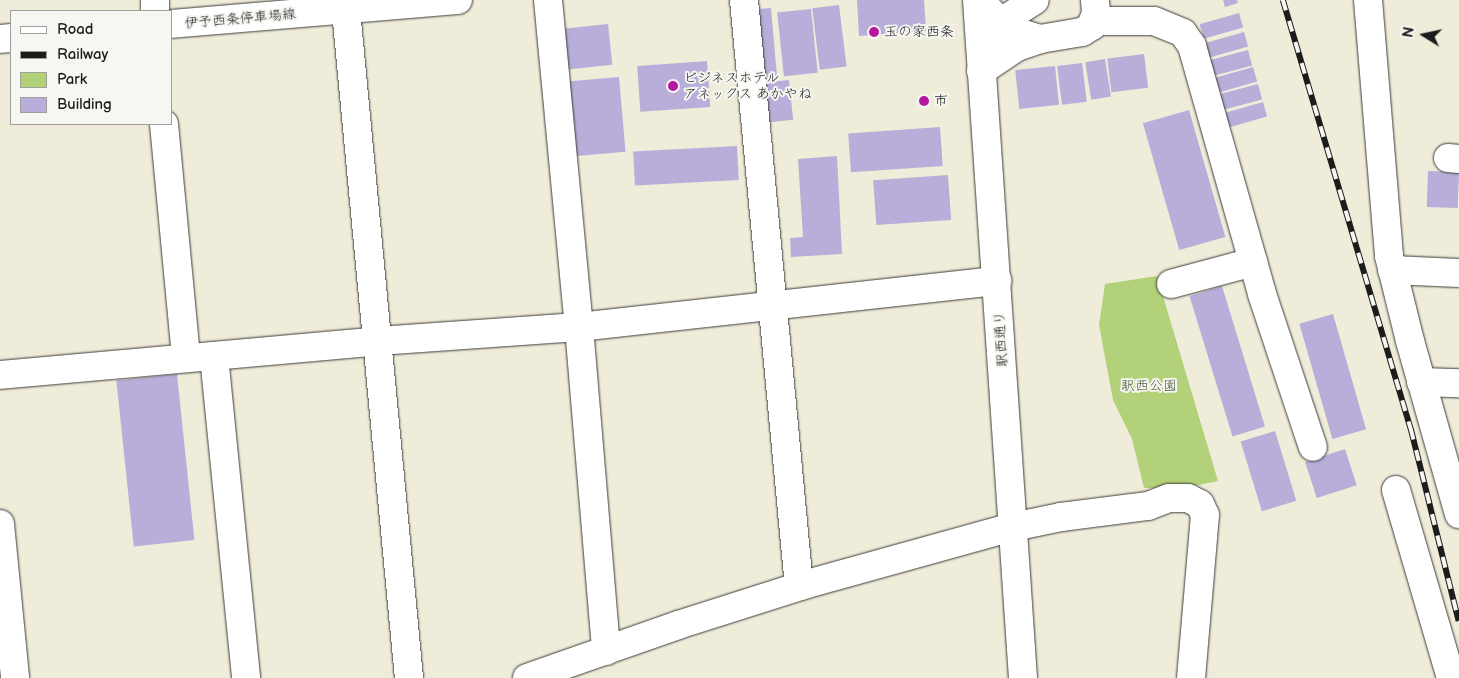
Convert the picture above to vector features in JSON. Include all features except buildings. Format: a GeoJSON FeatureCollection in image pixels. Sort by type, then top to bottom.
{"type":"FeatureCollection","features":[{"type":"Feature","properties":{"kind":"street","name":"伊予西条停車場線"},"geometry":{"type":"LineString","coordinates":[[172,24],[346,5],[458,0]]}},
{"type":"Feature","properties":{"kind":"street"},"geometry":{"type":"LineString","coordinates":[[548,0],[579,327],[606,651]]}},
{"type":"Feature","properties":{"kind":"street"},"geometry":{"type":"LineString","coordinates":[[744,0],[774,306],[798,586]]}},
{"type":"Feature","properties":{"kind":"street"},"geometry":{"type":"LineString","coordinates":[[978,0],[1001,22],[1021,33],[1040,39]]}},
{"type":"Feature","properties":{"kind":"street","name":"駅西通り"},"geometry":{"type":"LineString","coordinates":[[978,0],[981,71],[1023,678]]}},
{"type":"Feature","properties":{"kind":"street"},"geometry":{"type":"LineString","coordinates":[[980,43],[1001,22],[1035,0]]}},
{"type":"Feature","properties":{"kind":"street"},"geometry":{"type":"LineString","coordinates":[[1368,0],[1389,256],[1421,382],[1451,464],[1459,514]]}},
{"type":"Feature","properties":{"kind":"street"},"geometry":{"type":"LineString","coordinates":[[346,5],[409,678]]}},
{"type":"Feature","properties":{"kind":"street"},"geometry":{"type":"LineString","coordinates":[[981,71],[1017,47],[1040,39],[1082,32],[1092,26],[1094,11],[1154,21],[1183,33],[1192,46],[1253,262],[1313,447]]}},
{"type":"Feature","properties":{"kind":"street"},"geometry":{"type":"LineString","coordinates":[[164,125],[186,358]]}},
{"type":"Feature","properties":{"kind":"street"},"geometry":{"type":"LineString","coordinates":[[1171,284],[1253,262]]}},
{"type":"Feature","properties":{"kind":"street"},"geometry":{"type":"LineString","coordinates":[[1392,270],[1459,272]]}},
{"type":"Feature","properties":{"kind":"street"},"geometry":{"type":"LineString","coordinates":[[0,375],[378,341],[579,327],[997,281]]}},
{"type":"Feature","properties":{"kind":"street"},"geometry":{"type":"LineString","coordinates":[[214,356],[246,678]]}},
{"type":"Feature","properties":{"kind":"street"},"geometry":{"type":"LineString","coordinates":[[1421,382],[1459,383]]}},
{"type":"Feature","properties":{"kind":"street"},"geometry":{"type":"LineString","coordinates":[[1396,490],[1451,678]]}},
{"type":"Feature","properties":{"kind":"street"},"geometry":{"type":"LineString","coordinates":[[526,678],[555,674],[606,651],[678,624],[798,586],[1013,527],[1061,517],[1148,506],[1169,498],[1188,498],[1200,504],[1204,515],[1191,678]]}},
{"type":"Feature","properties":{"kind":"street"},"geometry":{"type":"LineString","coordinates":[[0,524],[15,678]]}},
{"type":"Feature","properties":{"kind":"green space","name":"駅西公園"},"geometry":{"type":"Polygon","coordinates":[[[1157,276],[1218,481],[1184,488],[1144,488],[1132,439],[1113,400],[1099,325],[1105,284],[1157,276]]]}},
{"type":"Feature","properties":{"kind":"railway"},"geometry":{"type":"LineString","coordinates":[[1283,0],[1411,429],[1459,621]]}},
{"type":"Feature","properties":{"kind":"place","name":"玉の家西条"},"geometry":{"type":"Point","coordinates":[874,32]}},
{"type":"Feature","properties":{"kind":"place","name":"ビジネスホテル アネックス あかやね"},"geometry":{"type":"Point","coordinates":[673,86]}},
{"type":"Feature","properties":{"kind":"place","name":"市"},"geometry":{"type":"Point","coordinates":[924,101]}}]}
